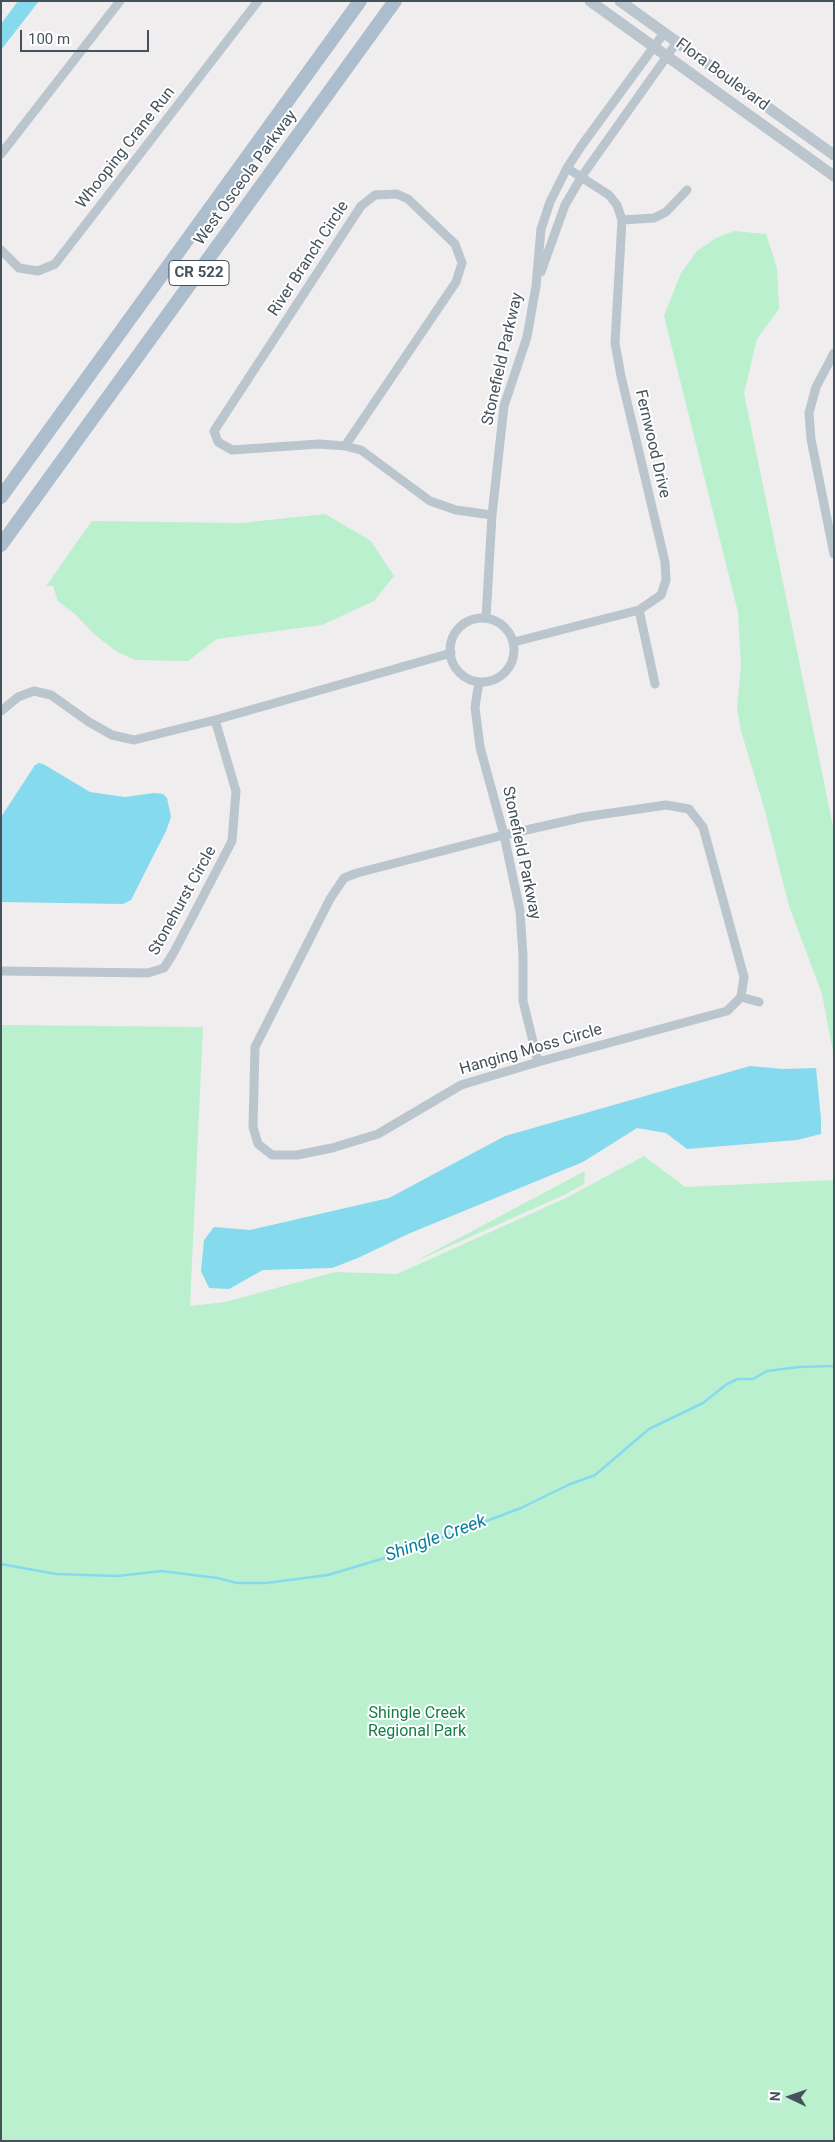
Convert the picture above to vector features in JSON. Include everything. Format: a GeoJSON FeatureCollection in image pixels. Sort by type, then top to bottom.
{"type":"FeatureCollection","features":[{"type":"Feature","properties":{"kind":"main road","name":"West Osceola Parkway"},"geometry":{"type":"LineString","coordinates":[[1,497],[360,1]]}},
{"type":"Feature","properties":{"kind":"main road","name":"West Osceola Parkway"},"geometry":{"type":"LineString","coordinates":[[1,545],[395,1]]}},
{"type":"Feature","properties":{"kind":"street"},"geometry":{"type":"LineString","coordinates":[[1,154],[120,1]]}},
{"type":"Feature","properties":{"kind":"street","name":"Whooping Crane Run"},"geometry":{"type":"LineString","coordinates":[[1,250],[19,268],[38,271],[55,264],[258,1]]}},
{"type":"Feature","properties":{"kind":"street","name":"Flora Boulevard"},"geometry":{"type":"LineString","coordinates":[[590,1],[817,164],[832,171]]}},
{"type":"Feature","properties":{"kind":"street","name":"Flora Boulevard"},"geometry":{"type":"LineString","coordinates":[[620,1],[830,152]]}},
{"type":"Feature","properties":{"kind":"street","name":"Stonefield Parkway"},"geometry":{"type":"LineString","coordinates":[[486,618],[492,515],[504,406],[527,337],[536,286],[542,229],[550,202],[567,168],[664,33]]}},
{"type":"Feature","properties":{"kind":"street","name":"Stonefield Parkway"},"geometry":{"type":"LineString","coordinates":[[536,286],[565,205],[582,176],[677,42]]}},
{"type":"Feature","properties":{"kind":"street"},"geometry":{"type":"LineString","coordinates":[[817,164],[830,152]]}},
{"type":"Feature","properties":{"kind":"street","name":"Fernwood Drive"},"geometry":{"type":"LineString","coordinates":[[514,642],[638,610],[661,595],[666,580],[665,562],[615,343],[622,220],[617,205],[609,195],[567,168]]}},
{"type":"Feature","properties":{"kind":"street"},"geometry":{"type":"LineString","coordinates":[[622,220],[654,218],[666,212],[687,190]]}},
{"type":"Feature","properties":{"kind":"street","name":"River Branch Circle"},"geometry":{"type":"LineString","coordinates":[[345,446],[456,282],[462,263],[454,244],[408,199],[397,194],[375,195],[361,206],[214,431],[218,442],[232,450],[319,444],[345,446],[361,450],[430,501],[456,510],[492,515]]}},
{"type":"Feature","properties":{"kind":"street"},"geometry":{"type":"LineString","coordinates":[[834,353],[816,387],[809,413],[811,439],[834,554]]}},
{"type":"Feature","properties":{"kind":"street"},"geometry":{"type":"LineString","coordinates":[[638,610],[655,684]]}},
{"type":"Feature","properties":{"kind":"street"},"geometry":{"type":"LineString","coordinates":[[486,618],[495,620],[504,626],[514,642],[514,656],[504,673],[490,681],[479,682],[468,678],[454,665],[451,653],[452,641],[462,625],[472,619],[486,618]]}},
{"type":"Feature","properties":{"kind":"street"},"geometry":{"type":"LineString","coordinates":[[1,711],[18,697],[34,691],[42,692],[51,694],[89,722],[112,735],[134,740],[215,720],[451,653]]}},
{"type":"Feature","properties":{"kind":"street","name":"Stonefield Parkway"},"geometry":{"type":"LineString","coordinates":[[479,682],[475,707],[480,746],[504,835],[520,911],[524,956],[523,1001],[538,1062]]}},
{"type":"Feature","properties":{"kind":"street","name":"Stonehurst Circle"},"geometry":{"type":"LineString","coordinates":[[1,971],[148,973],[164,968],[232,841],[236,791],[215,720]]}},
{"type":"Feature","properties":{"kind":"street","name":"Hanging Moss Circle"},"geometry":{"type":"LineString","coordinates":[[666,805],[689,809],[703,827],[742,967],[744,977],[740,997],[727,1011],[538,1062],[461,1086],[378,1134],[332,1148],[297,1155],[272,1155],[258,1144],[252,1127],[255,1046],[330,899],[344,878],[357,873],[504,835],[584,817],[666,805]]}},
{"type":"Feature","properties":{"kind":"street"},"geometry":{"type":"LineString","coordinates":[[740,997],[759,1002]]}},
{"type":"Feature","properties":{"kind":"green space"},"geometry":{"type":"Polygon","coordinates":[[[734,231],[766,234],[777,268],[779,309],[757,339],[744,393],[834,831],[834,1057],[822,994],[789,906],[763,804],[741,731],[737,707],[741,667],[738,612],[664,316],[681,273],[697,251],[716,238],[734,231]]]}},
{"type":"Feature","properties":{"kind":"green space"},"geometry":{"type":"Polygon","coordinates":[[[325,514],[371,541],[394,576],[374,601],[322,625],[217,639],[188,661],[136,660],[117,652],[58,601],[53,586],[46,586],[92,521],[241,523],[325,514]]]}},
{"type":"Feature","properties":{"kind":"green space","name":"Shingle Creek Regional Park"},"geometry":{"type":"Polygon","coordinates":[[[1,1025],[203,1027],[190,1306],[225,1302],[335,1272],[397,1274],[566,1198],[644,1156],[685,1187],[834,1180],[834,2141],[1,2141],[1,1025]]]}},
{"type":"Feature","properties":{"kind":"green space"},"geometry":{"type":"Polygon","coordinates":[[[585,1171],[584,1184],[564,1195],[412,1263],[585,1171]]]}},
{"type":"Feature","properties":{"kind":"water"},"geometry":{"type":"Polygon","coordinates":[[[18,1],[39,1],[1,50],[1,24],[18,1]]]}},
{"type":"Feature","properties":{"kind":"water"},"geometry":{"type":"Polygon","coordinates":[[[39,763],[90,792],[125,797],[154,793],[163,794],[167,798],[171,817],[166,831],[131,900],[123,904],[1,902],[1,817],[35,765],[39,763]]]}},
{"type":"Feature","properties":{"kind":"water"},"geometry":{"type":"Polygon","coordinates":[[[750,1066],[783,1069],[816,1068],[821,1134],[797,1140],[687,1149],[666,1133],[637,1128],[583,1162],[408,1234],[332,1268],[263,1270],[229,1289],[209,1288],[201,1271],[204,1240],[214,1227],[250,1230],[389,1198],[505,1136],[750,1066]]]}},
{"type":"Feature","properties":{"kind":"waterway","name":"Shingle Creek"},"geometry":{"type":"LineString","coordinates":[[1,1564],[56,1574],[117,1576],[162,1571],[217,1578],[237,1583],[266,1583],[328,1575],[401,1553],[521,1508],[568,1485],[595,1475],[649,1429],[703,1403],[727,1384],[738,1379],[753,1379],[767,1371],[799,1367],[834,1366]]}}]}
